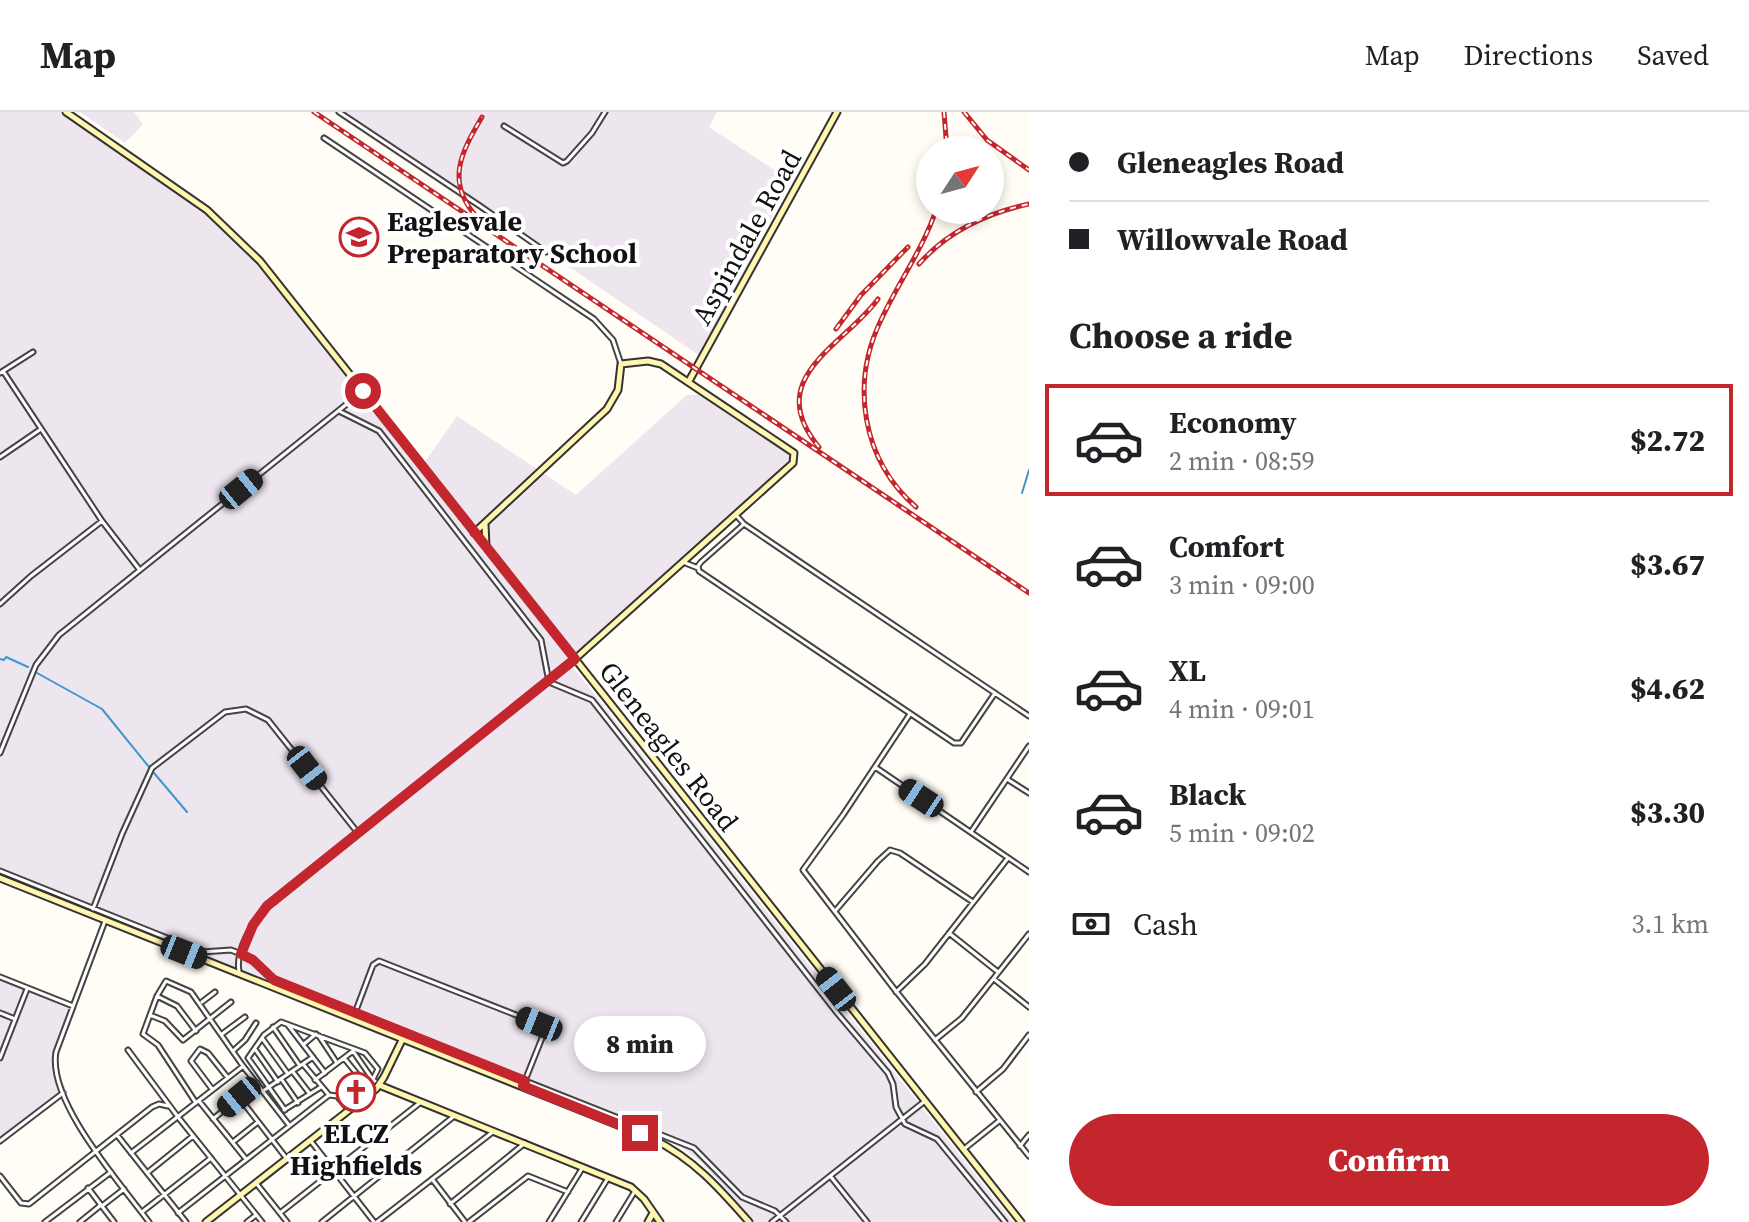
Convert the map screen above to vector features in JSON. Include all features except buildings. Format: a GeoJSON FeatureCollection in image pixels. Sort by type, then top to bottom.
{"type":"FeatureCollection","features":[{"type":"Feature","properties":{"kind":"street","name":"Gleneagles Road"},"geometry":{"type":"LineString","coordinates":[[66,112],[199,204],[228,227],[260,261],[1021,1222]]}},
{"type":"Feature","properties":{"kind":"street"},"geometry":{"type":"LineString","coordinates":[[339,112],[546,252]]}},
{"type":"Feature","properties":{"kind":"street"},"geometry":{"type":"LineString","coordinates":[[504,126],[563,163],[592,133],[605,112]]}},
{"type":"Feature","properties":{"kind":"street","name":"Aspindale Road"},"geometry":{"type":"LineString","coordinates":[[689,381],[837,112]]}},
{"type":"Feature","properties":{"kind":"street"},"geometry":{"type":"LineString","coordinates":[[324,138],[594,319],[613,340],[621,364],[618,390],[607,409],[474,533]]}},
{"type":"Feature","properties":{"kind":"street"},"geometry":{"type":"LineString","coordinates":[[33,352],[2,372],[102,521],[140,570]]}},
{"type":"Feature","properties":{"kind":"street"},"geometry":{"type":"LineString","coordinates":[[240,974],[238,962],[241,954],[253,925],[267,906],[549,682],[793,463],[795,454],[689,381],[651,360],[621,364]]}},
{"type":"Feature","properties":{"kind":"street"},"geometry":{"type":"LineString","coordinates":[[0,753],[32,674],[49,646],[79,617],[363,391]]}},
{"type":"Feature","properties":{"kind":"street"},"geometry":{"type":"LineString","coordinates":[[339,411],[379,431],[541,640],[549,682]]}},
{"type":"Feature","properties":{"kind":"street"},"geometry":{"type":"LineString","coordinates":[[0,457],[41,429]]}},
{"type":"Feature","properties":{"kind":"street"},"geometry":{"type":"LineString","coordinates":[[736,515],[744,524],[1029,716]]}},
{"type":"Feature","properties":{"kind":"street"},"geometry":{"type":"LineString","coordinates":[[464,520],[477,525],[485,523]]}},
{"type":"Feature","properties":{"kind":"street"},"geometry":{"type":"LineString","coordinates":[[0,604],[102,521]]}},
{"type":"Feature","properties":{"kind":"street"},"geometry":{"type":"LineString","coordinates":[[485,523],[486,548]]}},
{"type":"Feature","properties":{"kind":"street"},"geometry":{"type":"LineString","coordinates":[[698,568],[744,524]]}},
{"type":"Feature","properties":{"kind":"street"},"geometry":{"type":"LineString","coordinates":[[683,562],[698,568],[702,574],[954,743],[959,744],[995,693]]}},
{"type":"Feature","properties":{"kind":"street"},"geometry":{"type":"LineString","coordinates":[[549,682],[592,700],[838,1014],[888,1073],[901,1119],[910,1127],[937,1139],[1005,1222]]}},
{"type":"Feature","properties":{"kind":"street"},"geometry":{"type":"LineString","coordinates":[[93,909],[150,771],[218,715],[232,709],[253,711],[268,720],[358,833]]}},
{"type":"Feature","properties":{"kind":"street"},"geometry":{"type":"LineString","coordinates":[[910,714],[843,815],[803,868],[804,873],[1029,1156]]}},
{"type":"Feature","properties":{"kind":"street"},"geometry":{"type":"LineString","coordinates":[[971,832],[1029,746]]}},
{"type":"Feature","properties":{"kind":"street"},"geometry":{"type":"LineString","coordinates":[[875,767],[1029,872]]}},
{"type":"Feature","properties":{"kind":"street"},"geometry":{"type":"LineString","coordinates":[[1007,779],[1029,793]]}},
{"type":"Feature","properties":{"kind":"street"},"geometry":{"type":"LineString","coordinates":[[836,912],[838,905],[890,850],[900,853],[973,902]]}},
{"type":"Feature","properties":{"kind":"street"},"geometry":{"type":"LineString","coordinates":[[896,992],[925,964],[1008,858]]}},
{"type":"Feature","properties":{"kind":"street"},"geometry":{"type":"LineString","coordinates":[[0,871],[202,952],[227,950],[241,954],[253,960],[274,980],[653,1139],[678,1152],[715,1182],[749,1222]]}},
{"type":"Feature","properties":{"kind":"street"},"geometry":{"type":"LineString","coordinates":[[0,878],[403,1038],[694,1148],[742,1197],[781,1215],[786,1222]]}},
{"type":"Feature","properties":{"kind":"street"},"geometry":{"type":"LineString","coordinates":[[105,921],[54,1063],[63,1093],[95,1151],[149,1222]]}},
{"type":"Feature","properties":{"kind":"street"},"geometry":{"type":"LineString","coordinates":[[949,933],[998,972]]}},
{"type":"Feature","properties":{"kind":"street"},"geometry":{"type":"LineString","coordinates":[[935,1040],[962,1018],[1029,934]]}},
{"type":"Feature","properties":{"kind":"street"},"geometry":{"type":"LineString","coordinates":[[228,969],[238,962]]}},
{"type":"Feature","properties":{"kind":"street"},"geometry":{"type":"LineString","coordinates":[[355,1013],[376,962],[402,968],[541,1025],[544,1033],[524,1084]]}},
{"type":"Feature","properties":{"kind":"street"},"geometry":{"type":"LineString","coordinates":[[0,977],[73,1006]]}},
{"type":"Feature","properties":{"kind":"street"},"geometry":{"type":"LineString","coordinates":[[994,979],[1029,1007]]}},
{"type":"Feature","properties":{"kind":"street"},"geometry":{"type":"LineString","coordinates":[[246,1159],[198,1102],[158,1045],[143,1034],[163,983],[168,981],[189,990],[289,1125]]}},
{"type":"Feature","properties":{"kind":"street"},"geometry":{"type":"LineString","coordinates":[[0,1058],[27,989]]}},
{"type":"Feature","properties":{"kind":"street"},"geometry":{"type":"LineString","coordinates":[[200,1004],[215,992]]}},
{"type":"Feature","properties":{"kind":"street"},"geometry":{"type":"LineString","coordinates":[[157,996],[177,1006],[196,1031]]}},
{"type":"Feature","properties":{"kind":"street"},"geometry":{"type":"LineString","coordinates":[[149,1015],[165,1021],[181,1040],[231,1002]]}},
{"type":"Feature","properties":{"kind":"street"},"geometry":{"type":"LineString","coordinates":[[0,1013],[16,1019]]}},
{"type":"Feature","properties":{"kind":"street"},"geometry":{"type":"LineString","coordinates":[[222,1034],[245,1017]]}},
{"type":"Feature","properties":{"kind":"street"},"geometry":{"type":"LineString","coordinates":[[285,1110],[249,1060],[262,1038],[273,1027],[285,1022],[371,1058],[378,1069],[376,1082]]}},
{"type":"Feature","properties":{"kind":"street"},"geometry":{"type":"LineString","coordinates":[[285,1022],[325,1073]]}},
{"type":"Feature","properties":{"kind":"street"},"geometry":{"type":"LineString","coordinates":[[233,1051],[256,1023]]}},
{"type":"Feature","properties":{"kind":"street"},"geometry":{"type":"LineString","coordinates":[[273,1027],[321,1087],[329,1095],[337,1096],[349,1110]]}},
{"type":"Feature","properties":{"kind":"street"},"geometry":{"type":"LineString","coordinates":[[303,1045],[318,1035]]}},
{"type":"Feature","properties":{"kind":"street"},"geometry":{"type":"LineString","coordinates":[[318,1035],[337,1063]]}},
{"type":"Feature","properties":{"kind":"street"},"geometry":{"type":"LineString","coordinates":[[976,1092],[1003,1069],[1029,1035]]}},
{"type":"Feature","properties":{"kind":"street"},"geometry":{"type":"LineString","coordinates":[[262,1038],[288,1075]]}},
{"type":"Feature","properties":{"kind":"street"},"geometry":{"type":"LineString","coordinates":[[209,1221],[349,1110],[376,1082],[403,1038]]}},
{"type":"Feature","properties":{"kind":"street"},"geometry":{"type":"LineString","coordinates":[[254,1049],[298,1103]]}},
{"type":"Feature","properties":{"kind":"street"},"geometry":{"type":"LineString","coordinates":[[128,1050],[262,1222]]}},
{"type":"Feature","properties":{"kind":"street"},"geometry":{"type":"LineString","coordinates":[[212,1090],[191,1061],[199,1050],[208,1053],[228,1078]]}},
{"type":"Feature","properties":{"kind":"street"},"geometry":{"type":"LineString","coordinates":[[315,1080],[354,1050]]}},
{"type":"Feature","properties":{"kind":"street"},"geometry":{"type":"LineString","coordinates":[[354,1050],[376,1082],[636,1190],[660,1222]]}},
{"type":"Feature","properties":{"kind":"street"},"geometry":{"type":"LineString","coordinates":[[263,1091],[313,1057]]}},
{"type":"Feature","properties":{"kind":"street"},"geometry":{"type":"LineString","coordinates":[[344,1058],[366,1085],[376,1082]]}},
{"type":"Feature","properties":{"kind":"street"},"geometry":{"type":"LineString","coordinates":[[131,1153],[243,1066]]}},
{"type":"Feature","properties":{"kind":"street"},"geometry":{"type":"LineString","coordinates":[[293,1072],[310,1094]]}},
{"type":"Feature","properties":{"kind":"street"},"geometry":{"type":"LineString","coordinates":[[213,1119],[257,1083]]}},
{"type":"Feature","properties":{"kind":"street"},"geometry":{"type":"LineString","coordinates":[[279,1111],[298,1103],[321,1087]]}},
{"type":"Feature","properties":{"kind":"street"},"geometry":{"type":"LineString","coordinates":[[0,1141],[63,1093]]}},
{"type":"Feature","properties":{"kind":"street"},"geometry":{"type":"LineString","coordinates":[[178,1213],[329,1095]]}},
{"type":"Feature","properties":{"kind":"street"},"geometry":{"type":"LineString","coordinates":[[239,1097],[287,1159]]}},
{"type":"Feature","properties":{"kind":"street"},"geometry":{"type":"LineString","coordinates":[[772,1222],[925,1101]]}},
{"type":"Feature","properties":{"kind":"street"},"geometry":{"type":"LineString","coordinates":[[280,1213],[421,1102]]}},
{"type":"Feature","properties":{"kind":"street"},"geometry":{"type":"LineString","coordinates":[[0,1176],[21,1203],[29,1204],[155,1105],[170,1106]]}},
{"type":"Feature","properties":{"kind":"street"},"geometry":{"type":"LineString","coordinates":[[322,1222],[451,1121],[454,1115]]}},
{"type":"Feature","properties":{"kind":"street"},"geometry":{"type":"LineString","coordinates":[[963,1149],[999,1121]]}},
{"type":"Feature","properties":{"kind":"street"},"geometry":{"type":"LineString","coordinates":[[232,1142],[258,1122]]}},
{"type":"Feature","properties":{"kind":"street"},"geometry":{"type":"LineString","coordinates":[[310,1140],[375,1222],[494,1131]]}},
{"type":"Feature","properties":{"kind":"street"},"geometry":{"type":"LineString","coordinates":[[117,1135],[186,1222]]}},
{"type":"Feature","properties":{"kind":"street"},"geometry":{"type":"LineString","coordinates":[[1020,1146],[1029,1135]]}},
{"type":"Feature","properties":{"kind":"street"},"geometry":{"type":"LineString","coordinates":[[147,1173],[193,1136]]}},
{"type":"Feature","properties":{"kind":"street"},"geometry":{"type":"LineString","coordinates":[[450,1204],[525,1143]]}},
{"type":"Feature","properties":{"kind":"street"},"geometry":{"type":"LineString","coordinates":[[142,1212],[211,1158]]}},
{"type":"Feature","properties":{"kind":"street"},"geometry":{"type":"LineString","coordinates":[[549,1222],[583,1167]]}},
{"type":"Feature","properties":{"kind":"street"},"geometry":{"type":"LineString","coordinates":[[45,1222],[111,1172]]}},
{"type":"Feature","properties":{"kind":"street"},"geometry":{"type":"LineString","coordinates":[[432,1179],[467,1222],[528,1176],[568,1192]]}},
{"type":"Feature","properties":{"kind":"street"},"geometry":{"type":"LineString","coordinates":[[831,1177],[867,1222]]}},
{"type":"Feature","properties":{"kind":"street"},"geometry":{"type":"LineString","coordinates":[[581,1222],[608,1178]]}},
{"type":"Feature","properties":{"kind":"street"},"geometry":{"type":"LineString","coordinates":[[256,1183],[287,1222]]}},
{"type":"Feature","properties":{"kind":"street"},"geometry":{"type":"LineString","coordinates":[[88,1188],[114,1222]]}},
{"type":"Feature","properties":{"kind":"street"},"geometry":{"type":"LineString","coordinates":[[80,1222],[124,1189]]}},
{"type":"Feature","properties":{"kind":"street"},"geometry":{"type":"LineString","coordinates":[[616,1222],[636,1190]]}},
{"type":"Feature","properties":{"kind":"street"},"geometry":{"type":"LineString","coordinates":[[648,1222],[653,1213]]}},
{"type":"Feature","properties":{"kind":"street"},"geometry":{"type":"LineString","coordinates":[[247,1222],[256,1215]]}},
{"type":"Feature","properties":{"kind":"shaded area"},"geometry":{"type":"Polygon","coordinates":[[[0,112],[60,112],[199,207],[249,252],[420,469],[457,416],[576,495],[687,395],[702,395],[794,458],[568,661],[1013,1222],[755,1222],[703,1164],[677,1144],[0,875],[0,112]]]}},
{"type":"Feature","properties":{"kind":"shaded area"},"geometry":{"type":"Polygon","coordinates":[[[80,112],[134,112],[143,124],[125,143],[80,112]]]}},
{"type":"Feature","properties":{"kind":"shaded area"},"geometry":{"type":"Polygon","coordinates":[[[342,112],[717,112],[709,127],[791,181],[700,356],[342,112]]]}},
{"type":"Feature","properties":{"kind":"shaded area"},"geometry":{"type":"Polygon","coordinates":[[[0,978],[77,1008],[57,1056],[57,1072],[68,1092],[0,1145],[0,978]]]}},
{"type":"Feature","properties":{"kind":"waterway"},"geometry":{"type":"LineString","coordinates":[[1022,493],[1029,470]]}},
{"type":"Feature","properties":{"kind":"waterway"},"geometry":{"type":"LineString","coordinates":[[0,659],[6,657],[28,667]]}},
{"type":"Feature","properties":{"kind":"waterway"},"geometry":{"type":"LineString","coordinates":[[37,673],[102,709],[149,767]]}},
{"type":"Feature","properties":{"kind":"waterway"},"geometry":{"type":"LineString","coordinates":[[154,773],[187,812]]}},
{"type":"Feature","properties":{"kind":"railway"},"geometry":{"type":"LineString","coordinates":[[314,112],[1029,593]]}},
{"type":"Feature","properties":{"kind":"railway"},"geometry":{"type":"LineString","coordinates":[[944,112],[946,136]]}},
{"type":"Feature","properties":{"kind":"railway"},"geometry":{"type":"LineString","coordinates":[[964,112],[987,140],[1029,170]]}},
{"type":"Feature","properties":{"kind":"railway"},"geometry":{"type":"LineString","coordinates":[[476,216],[461,191],[459,178],[463,154],[482,117]]}},
{"type":"Feature","properties":{"kind":"railway"},"geometry":{"type":"LineString","coordinates":[[919,264],[930,252],[969,225],[1029,204]]}},
{"type":"Feature","properties":{"kind":"railway"},"geometry":{"type":"LineString","coordinates":[[916,507],[883,467],[873,444],[864,395],[871,344],[930,224]]}},
{"type":"Feature","properties":{"kind":"railway"},"geometry":{"type":"LineString","coordinates":[[836,329],[861,295],[908,247]]}},
{"type":"Feature","properties":{"kind":"railway"},"geometry":{"type":"LineString","coordinates":[[819,447],[804,423],[799,401],[803,382],[814,364],[878,299]]}},
{"type":"Feature","properties":{"kind":"place","name":"Eaglesvale Preparatory School"},"geometry":{"type":"Point","coordinates":[359,237]}},
{"type":"Feature","properties":{"kind":"place","name":"ELCZ Highfields"},"geometry":{"type":"Point","coordinates":[356,1092]}},
{"type":"Feature","properties":{"kind":"route"},"geometry":{"type":"LineString","coordinates":[[363,391],[575,659],[267,906],[256,919],[241,954],[253,960],[274,980],[525,1081],[523,1086],[640,1133]]}}]}
